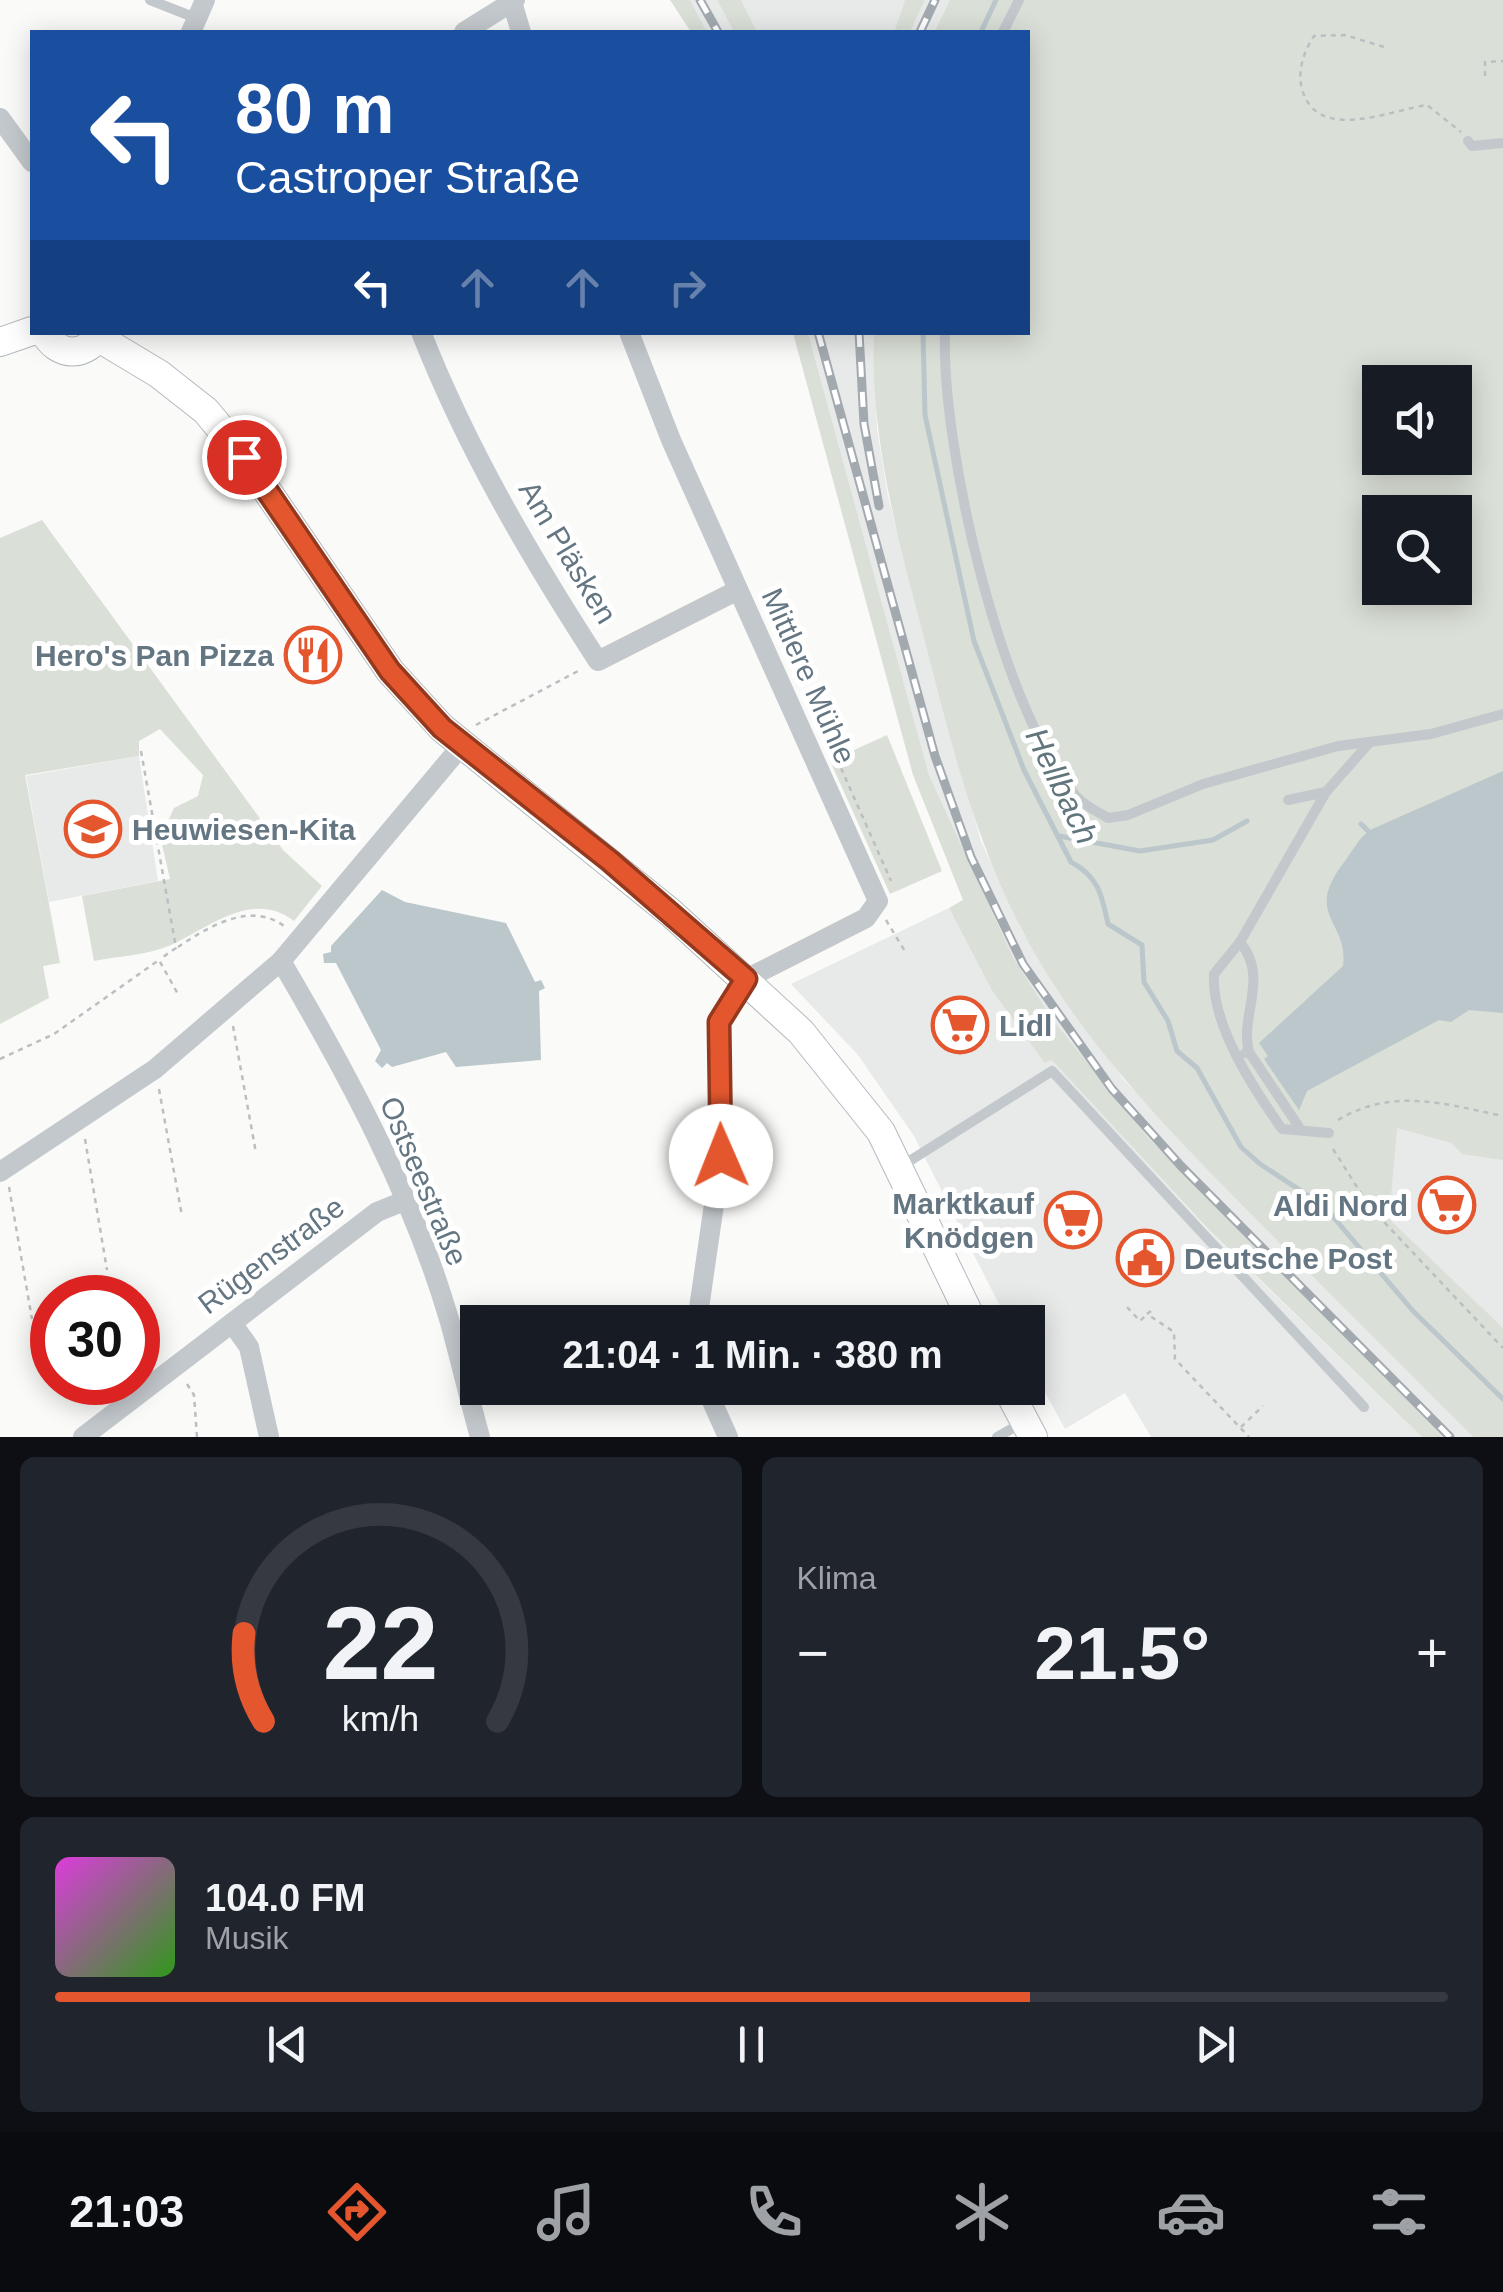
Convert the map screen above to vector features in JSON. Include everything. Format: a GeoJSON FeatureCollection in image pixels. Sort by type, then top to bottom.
{"type":"FeatureCollection","features":[{"type":"Feature","properties":{"kind":"main road"},"geometry":{"type":"LineString","coordinates":[[0,342],[30,332]]}},
{"type":"Feature","properties":{"kind":"main road"},"geometry":{"type":"LineString","coordinates":[[46,335],[51,344],[67,352],[85,350],[100,336],[159,374],[206,411],[244,457],[390,671],[458,740],[746,979],[846,1084],[881,1132],[965,1305]]}},
{"type":"Feature","properties":{"kind":"main road"},"geometry":{"type":"LineString","coordinates":[[1016,1405],[1029,1429]]}},
{"type":"Feature","properties":{"kind":"street"},"geometry":{"type":"LineString","coordinates":[[467,30],[514,1],[521,30]]}},
{"type":"Feature","properties":{"kind":"street"},"geometry":{"type":"LineString","coordinates":[[0,118],[30,159]]}},
{"type":"Feature","properties":{"kind":"street","name":"Am Pläsken"},"geometry":{"type":"LineString","coordinates":[[422,335],[479,461],[542,574],[598,661],[738,590]]}},
{"type":"Feature","properties":{"kind":"street","name":"Mittlere Mühle"},"geometry":{"type":"LineString","coordinates":[[630,335],[738,590],[878,901],[866,918],[746,979]]}},
{"type":"Feature","properties":{"kind":"street"},"geometry":{"type":"LineString","coordinates":[[3,1170],[156,1069],[281,961],[458,740]]}},
{"type":"Feature","properties":{"kind":"street","name":"Ostseestraße"},"geometry":{"type":"LineString","coordinates":[[281,961],[340,1061],[404,1201],[448,1316],[480,1437]]}},
{"type":"Feature","properties":{"kind":"street"},"geometry":{"type":"LineString","coordinates":[[699,1305],[721,1156],[719,1022],[746,979]]}},
{"type":"Feature","properties":{"kind":"street","name":"Rügenstraße"},"geometry":{"type":"LineString","coordinates":[[83,1437],[377,1212],[404,1201]]}},
{"type":"Feature","properties":{"kind":"street"},"geometry":{"type":"LineString","coordinates":[[232,1323],[249,1347],[269,1437]]}},
{"type":"Feature","properties":{"kind":"street"},"geometry":{"type":"LineString","coordinates":[[714,1405],[728,1437]]}},
{"type":"Feature","properties":{"kind":"lane"},"geometry":{"type":"LineString","coordinates":[[150,0],[198,17]]}},
{"type":"Feature","properties":{"kind":"lane"},"geometry":{"type":"LineString","coordinates":[[1004,30],[1019,0]]}},
{"type":"Feature","properties":{"kind":"lane"},"geometry":{"type":"LineString","coordinates":[[1468,141],[1472,146],[1503,144]]}},
{"type":"Feature","properties":{"kind":"lane"},"geometry":{"type":"LineString","coordinates":[[944,335],[967,521],[988,604],[1056,768],[1080,800],[1108,818],[1128,815],[1203,784],[1338,746],[1431,734],[1503,714]]}},
{"type":"Feature","properties":{"kind":"lane"},"geometry":{"type":"LineString","coordinates":[[1329,1133],[1299,1126],[1244,1054],[1213,989],[1214,974],[1240,942],[1326,792],[1371,742]]}},
{"type":"Feature","properties":{"kind":"lane"},"geometry":{"type":"LineString","coordinates":[[1288,800],[1326,792]]}},
{"type":"Feature","properties":{"kind":"lane"},"geometry":{"type":"LineString","coordinates":[[1240,942],[1248,951],[1256,994],[1244,1054]]}},
{"type":"Feature","properties":{"kind":"lane"},"geometry":{"type":"LineString","coordinates":[[899,1168],[1052,1071],[1364,1407]]}},
{"type":"Feature","properties":{"kind":"lane"},"geometry":{"type":"LineString","coordinates":[[998,1437],[1029,1429]]}},
{"type":"Feature","properties":{"kind":"path"},"geometry":{"type":"LineString","coordinates":[[1384,47],[1345,35],[1314,36],[1302,62],[1301,86],[1314,114],[1323,119],[1357,119],[1428,105],[1444,115],[1468,141]]}},
{"type":"Feature","properties":{"kind":"path"},"geometry":{"type":"LineString","coordinates":[[1485,76],[1484,62],[1503,62]]}},
{"type":"Feature","properties":{"kind":"path"},"geometry":{"type":"LineString","coordinates":[[458,740],[598,661]]}},
{"type":"Feature","properties":{"kind":"path"},"geometry":{"type":"LineString","coordinates":[[142,752],[176,948]]}},
{"type":"Feature","properties":{"kind":"path"},"geometry":{"type":"LineString","coordinates":[[878,910],[898,934],[906,953]]}},
{"type":"Feature","properties":{"kind":"path"},"geometry":{"type":"LineString","coordinates":[[0,1059],[54,1034],[203,930],[254,914],[274,919],[300,938]]}},
{"type":"Feature","properties":{"kind":"path"},"geometry":{"type":"LineString","coordinates":[[159,960],[180,996]]}},
{"type":"Feature","properties":{"kind":"path"},"geometry":{"type":"LineString","coordinates":[[229,1005],[256,1153]]}},
{"type":"Feature","properties":{"kind":"path"},"geometry":{"type":"LineString","coordinates":[[156,1069],[182,1216]]}},
{"type":"Feature","properties":{"kind":"path"},"geometry":{"type":"LineString","coordinates":[[1503,1116],[1410,1098],[1352,1112],[1332,1124],[1329,1133],[1331,1146],[1368,1206],[1503,1348]]}},
{"type":"Feature","properties":{"kind":"path"},"geometry":{"type":"LineString","coordinates":[[82,1120],[107,1270]]}},
{"type":"Feature","properties":{"kind":"path"},"geometry":{"type":"LineString","coordinates":[[3,1170],[30,1308]]}},
{"type":"Feature","properties":{"kind":"path"},"geometry":{"type":"LineString","coordinates":[[1128,1307],[1140,1321],[1149,1312],[1174,1332],[1175,1359],[1249,1437]]}},
{"type":"Feature","properties":{"kind":"path"},"geometry":{"type":"LineString","coordinates":[[175,1366],[194,1394],[197,1437]]}},
{"type":"Feature","properties":{"kind":"path"},"geometry":{"type":"LineString","coordinates":[[1240,1428],[1263,1406]]}},
{"type":"Feature","properties":{"kind":"shaded area"},"geometry":{"type":"Polygon","coordinates":[[[670,0],[690,0],[706,30],[690,30],[670,0]]]}},
{"type":"Feature","properties":{"kind":"shaded area"},"geometry":{"type":"Polygon","coordinates":[[[690,0],[717,0],[733,30],[706,30],[690,0]]]}},
{"type":"Feature","properties":{"kind":"shaded area"},"geometry":{"type":"Polygon","coordinates":[[[717,0],[741,0],[756,30],[733,30],[717,0]]]}},
{"type":"Feature","properties":{"kind":"shaded area"},"geometry":{"type":"Polygon","coordinates":[[[741,0],[905,0],[895,30],[756,30],[741,0]]]}},
{"type":"Feature","properties":{"kind":"shaded area"},"geometry":{"type":"Polygon","coordinates":[[[905,0],[925,0],[911,30],[895,30],[905,0]]]}},
{"type":"Feature","properties":{"kind":"shaded area"},"geometry":{"type":"Polygon","coordinates":[[[925,0],[950,0],[935,30],[911,30],[925,0]]]}},
{"type":"Feature","properties":{"kind":"shaded area"},"geometry":{"type":"Polygon","coordinates":[[[950,0],[1503,0],[1503,1160],[1462,1154],[1452,1143],[1397,1128],[1389,1219],[1503,1328],[1503,1437],[1473,1437],[1231,1194],[1132,1088],[1046,972],[989,858],[952,745],[894,520],[876,409],[874,335],[1030,335],[1030,30],[935,30],[950,0]]]}},
{"type":"Feature","properties":{"kind":"shaded area"},"geometry":{"type":"Polygon","coordinates":[[[794,335],[809,335],[929,775],[1013,957],[1053,1020],[1147,1136],[1443,1437],[1422,1437],[1208,1229],[1052,1060],[1045,1063],[991,989],[949,908],[963,900],[913,775],[794,335]]]}},
{"type":"Feature","properties":{"kind":"shaded area"},"geometry":{"type":"Polygon","coordinates":[[[809,335],[874,335],[877,429],[888,496],[981,841],[1022,931],[1058,990],[1124,1080],[1473,1437],[1443,1437],[1147,1136],[1053,1020],[1013,957],[929,775],[809,335]]]}},
{"type":"Feature","properties":{"kind":"shaded area"},"geometry":{"type":"Polygon","coordinates":[[[42,520],[283,850],[322,886],[294,921],[278,912],[247,910],[162,948],[94,961],[82,896],[170,879],[161,840],[184,833],[175,829],[169,819],[174,808],[198,796],[203,775],[160,729],[139,741],[139,756],[25,775],[60,963],[43,966],[49,998],[0,1024],[0,538],[42,520]]]}},
{"type":"Feature","properties":{"kind":"shaded area"},"geometry":{"type":"Polygon","coordinates":[[[887,735],[942,871],[890,894],[830,761],[887,735]]]}},
{"type":"Feature","properties":{"kind":"shaded area","name":"Heuwiesen-Kita"},"geometry":{"type":"Polygon","coordinates":[[[139,756],[158,881],[49,902],[26,776],[139,756]]]}},
{"type":"Feature","properties":{"kind":"shaded area"},"geometry":{"type":"Polygon","coordinates":[[[1503,771],[1503,1013],[1469,1010],[1451,1022],[1439,1020],[1307,1091],[1299,1110],[1264,1059],[1268,1056],[1259,1043],[1343,966],[1340,938],[1327,906],[1333,879],[1370,830],[1503,771]]]}},
{"type":"Feature","properties":{"kind":"shaded area"},"geometry":{"type":"Polygon","coordinates":[[[382,890],[405,902],[506,923],[535,982],[541,980],[545,988],[539,991],[541,1060],[456,1067],[446,1052],[392,1067],[387,1063],[382,1068],[375,1061],[381,1050],[336,963],[324,963],[323,954],[331,952],[331,946],[382,890]]]}},
{"type":"Feature","properties":{"kind":"shaded area"},"geometry":{"type":"Polygon","coordinates":[[[949,908],[991,989],[1046,1063],[1052,1059],[1207,1229],[1422,1437],[1151,1437],[1125,1393],[1065,1429],[1045,1392],[1045,1305],[999,1305],[914,1136],[858,1055],[791,984],[949,908]]]}},
{"type":"Feature","properties":{"kind":"shaded area"},"geometry":{"type":"Polygon","coordinates":[[[1395,1126],[1503,1157],[1503,1338],[1382,1214],[1395,1126]]]}},
{"type":"Feature","properties":{"kind":"waterway","name":"Hellbach"},"geometry":{"type":"LineString","coordinates":[[982,30],[996,0]]}},
{"type":"Feature","properties":{"kind":"waterway","name":"Hellbach"},"geometry":{"type":"LineString","coordinates":[[923,335],[925,415],[974,641],[1024,770],[1071,862],[1097,887],[1108,924],[1142,945],[1144,982],[1168,1021],[1177,1051],[1197,1068],[1241,1147],[1324,1206],[1413,1311],[1503,1399]]}},
{"type":"Feature","properties":{"kind":"waterway"},"geometry":{"type":"LineString","coordinates":[[1059,836],[1140,851],[1213,840],[1247,821]]}},
{"type":"Feature","properties":{"kind":"waterway"},"geometry":{"type":"LineString","coordinates":[[1361,824],[1368,831]]}},
{"type":"Feature","properties":{"kind":"railway"},"geometry":{"type":"LineString","coordinates":[[700,0],[717,30]]}},
{"type":"Feature","properties":{"kind":"railway"},"geometry":{"type":"LineString","coordinates":[[921,30],[935,0]]}},
{"type":"Feature","properties":{"kind":"railway"},"geometry":{"type":"LineString","coordinates":[[819,335],[935,756],[971,857],[1023,964],[1112,1089],[1181,1166],[1450,1437]]}},
{"type":"Feature","properties":{"kind":"railway"},"geometry":{"type":"LineString","coordinates":[[859,335],[864,424],[879,506]]}},
{"type":"Feature","properties":{"kind":"place","name":"Hero's Pan Pizza"},"geometry":{"type":"Point","coordinates":[313,655]}},
{"type":"Feature","properties":{"kind":"place","name":"Heuwiesen-Kita"},"geometry":{"type":"Point","coordinates":[93,829]}},
{"type":"Feature","properties":{"kind":"place","name":"Lidl"},"geometry":{"type":"Point","coordinates":[960,1025]}},
{"type":"Feature","properties":{"kind":"place","name":"Aldi Nord"},"geometry":{"type":"Point","coordinates":[1447,1205]}},
{"type":"Feature","properties":{"kind":"place","name":"Marktkauf Knödgen"},"geometry":{"type":"Point","coordinates":[1073,1220]}},
{"type":"Feature","properties":{"kind":"place","name":"Deutsche Post"},"geometry":{"type":"Point","coordinates":[1145,1258]}},
{"type":"Feature","properties":{"kind":"route"},"geometry":{"type":"LineString","coordinates":[[244,457],[390,671],[442,728],[610,861],[746,979],[719,1022],[721,1156]]}}]}
